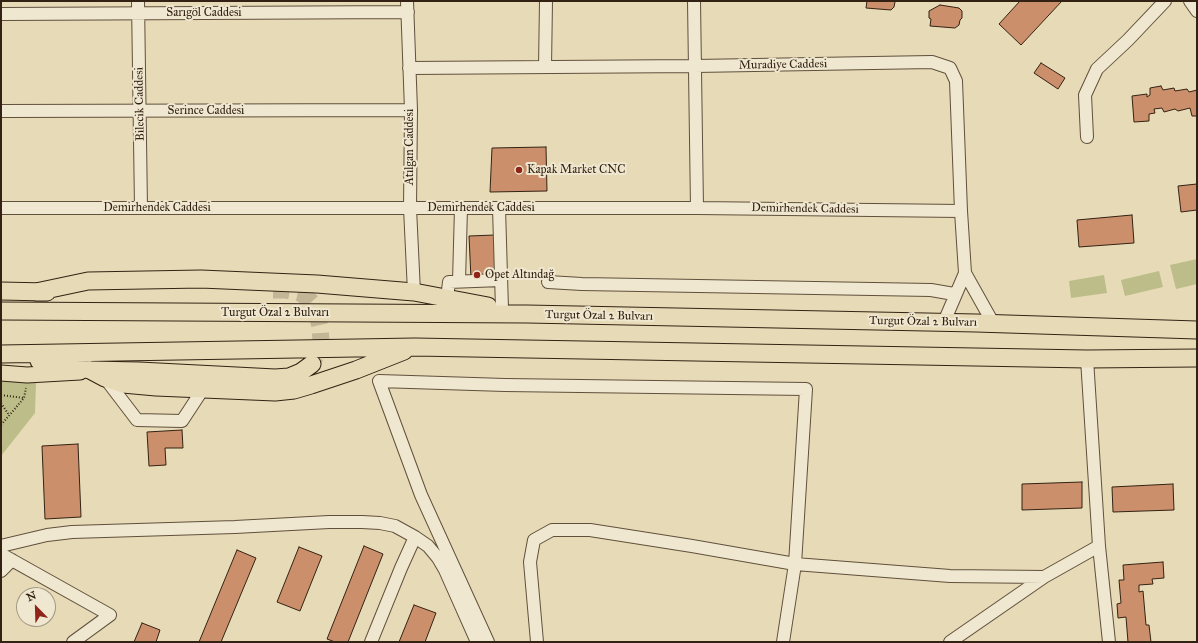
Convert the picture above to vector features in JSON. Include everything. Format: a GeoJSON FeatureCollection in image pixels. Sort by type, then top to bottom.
{"type":"FeatureCollection","features":[{"type":"Feature","properties":{"kind":"highway"},"geometry":{"type":"LineString","coordinates":[[36,292],[88,281],[201,279],[317,284],[414,292],[527,314]]}},
{"type":"Feature","properties":{"kind":"highway","name":"Turgut Özal 2 Bulvarı"},"geometry":{"type":"LineString","coordinates":[[1,291],[273,290]]}},
{"type":"Feature","properties":{"kind":"highway","name":"Turgut Özal 2 Bulvarı"},"geometry":{"type":"LineString","coordinates":[[1,311],[527,314],[944,322],[1197,330]]}},
{"type":"Feature","properties":{"kind":"highway"},"geometry":{"type":"LineString","coordinates":[[1,354],[415,347],[1087,359],[1197,358]]}},
{"type":"Feature","properties":{"kind":"highway"},"geometry":{"type":"LineString","coordinates":[[1,354],[98,374],[122,384],[261,392],[294,390],[311,386],[415,347]]}},
{"type":"Feature","properties":{"kind":"highway"},"geometry":{"type":"LineString","coordinates":[[98,374],[139,371],[275,378],[290,377],[301,372],[312,364]]}},
{"type":"Feature","properties":{"kind":"main road"},"geometry":{"type":"LineString","coordinates":[[1,373],[98,374]]}},
{"type":"Feature","properties":{"kind":"street","name":"Bilecik Caddesi"},"geometry":{"type":"LineString","coordinates":[[138,1],[142,208]]}},
{"type":"Feature","properties":{"kind":"street"},"geometry":{"type":"LineString","coordinates":[[545,67],[546,1]]}},
{"type":"Feature","properties":{"kind":"street"},"geometry":{"type":"LineString","coordinates":[[694,1],[697,208]]}},
{"type":"Feature","properties":{"kind":"street"},"geometry":{"type":"LineString","coordinates":[[1087,137],[1085,95],[1096,69],[1128,40],[1165,1]]}},
{"type":"Feature","properties":{"kind":"street"},"geometry":{"type":"LineString","coordinates":[[1190,1],[1197,11]]}},
{"type":"Feature","properties":{"kind":"street","name":"Sarıgöl Caddesi"},"geometry":{"type":"LineString","coordinates":[[1,14],[139,14],[407,6]]}},
{"type":"Feature","properties":{"kind":"street","name":"Atılgan Caddesi"},"geometry":{"type":"LineString","coordinates":[[407,6],[411,110],[410,208],[414,292]]}},
{"type":"Feature","properties":{"kind":"street","name":"Muradiye Caddesi"},"geometry":{"type":"LineString","coordinates":[[410,68],[695,66],[932,62],[950,68],[956,81],[965,273]]}},
{"type":"Feature","properties":{"kind":"street","name":"Serince Caddesi"},"geometry":{"type":"LineString","coordinates":[[1,111],[411,110]]}},
{"type":"Feature","properties":{"kind":"street","name":"Demirhendek Caddesi"},"geometry":{"type":"LineString","coordinates":[[1,208],[697,208],[961,211]]}},
{"type":"Feature","properties":{"kind":"street"},"geometry":{"type":"LineString","coordinates":[[459,281],[461,208]]}},
{"type":"Feature","properties":{"kind":"street"},"geometry":{"type":"LineString","coordinates":[[499,208],[502,309]]}},
{"type":"Feature","properties":{"kind":"street"},"geometry":{"type":"LineString","coordinates":[[944,322],[954,294],[965,273]]}},
{"type":"Feature","properties":{"kind":"street"},"geometry":{"type":"LineString","coordinates":[[965,273],[993,324]]}},
{"type":"Feature","properties":{"kind":"street"},"geometry":{"type":"LineString","coordinates":[[447,298],[449,282],[501,280]]}},
{"type":"Feature","properties":{"kind":"street"},"geometry":{"type":"LineString","coordinates":[[548,282],[931,290],[954,294]]}},
{"type":"Feature","properties":{"kind":"street"},"geometry":{"type":"LineString","coordinates":[[1087,359],[1099,546],[1109,642]]}},
{"type":"Feature","properties":{"kind":"street"},"geometry":{"type":"LineString","coordinates":[[98,374],[137,420],[182,421],[202,388]]}},
{"type":"Feature","properties":{"kind":"street"},"geometry":{"type":"LineString","coordinates":[[488,642],[421,495],[379,381],[505,385],[806,390],[795,564],[783,642]]}},
{"type":"Feature","properties":{"kind":"street"},"geometry":{"type":"LineString","coordinates":[[1,546],[47,535],[72,532],[342,522],[380,523],[395,526],[428,546],[438,558],[445,570],[477,642]]}},
{"type":"Feature","properties":{"kind":"street"},"geometry":{"type":"LineString","coordinates":[[537,642],[530,562],[534,540],[552,530],[590,530],[795,564],[950,576],[1044,577]]}},
{"type":"Feature","properties":{"kind":"street"},"geometry":{"type":"LineString","coordinates":[[371,642],[415,537]]}},
{"type":"Feature","properties":{"kind":"street"},"geometry":{"type":"LineString","coordinates":[[950,642],[1044,577],[1099,546]]}},
{"type":"Feature","properties":{"kind":"street"},"geometry":{"type":"LineString","coordinates":[[1,554],[110,615],[73,642]]}},
{"type":"Feature","properties":{"kind":"street"},"geometry":{"type":"LineString","coordinates":[[1,571],[12,560]]}},
{"type":"Feature","properties":{"kind":"path"},"geometry":{"type":"LineString","coordinates":[[1,425],[24,398],[27,374]]}},
{"type":"Feature","properties":{"kind":"path"},"geometry":{"type":"LineString","coordinates":[[1,395],[24,398]]}},
{"type":"Feature","properties":{"kind":"path"},"geometry":{"type":"LineString","coordinates":[[1,403],[10,416]]}},
{"type":"Feature","properties":{"kind":"green space"},"geometry":{"type":"Polygon","coordinates":[[[1197,259],[1197,284],[1176,289],[1170,265],[1197,259]]]}},
{"type":"Feature","properties":{"kind":"green space"},"geometry":{"type":"Polygon","coordinates":[[[1159,271],[1163,287],[1125,296],[1121,280],[1159,271]]]}},
{"type":"Feature","properties":{"kind":"green space"},"geometry":{"type":"Polygon","coordinates":[[[1104,275],[1107,293],[1071,298],[1069,281],[1104,275]]]}},
{"type":"Feature","properties":{"kind":"green space"},"geometry":{"type":"Polygon","coordinates":[[[1,381],[36,383],[35,413],[1,456],[1,381]]]}},
{"type":"Feature","properties":{"kind":"building"},"geometry":{"type":"Polygon","coordinates":[[[867,1],[896,1],[891,10],[866,8],[867,1]]]}},
{"type":"Feature","properties":{"kind":"building"},"geometry":{"type":"Polygon","coordinates":[[[1020,1],[1062,1],[1021,45],[999,24],[1020,1]]]}},
{"type":"Feature","properties":{"kind":"building"},"geometry":{"type":"Polygon","coordinates":[[[940,5],[959,8],[962,11],[962,18],[959,25],[955,28],[930,26],[931,19],[929,18],[929,11],[940,5]]]}},
{"type":"Feature","properties":{"kind":"building"},"geometry":{"type":"Polygon","coordinates":[[[1041,63],[1065,78],[1058,89],[1034,73],[1041,63]]]}},
{"type":"Feature","properties":{"kind":"building"},"geometry":{"type":"Polygon","coordinates":[[[1161,86],[1163,90],[1174,88],[1175,91],[1187,89],[1189,92],[1197,90],[1197,116],[1192,116],[1190,108],[1178,111],[1175,109],[1164,112],[1162,108],[1154,109],[1155,113],[1149,114],[1149,121],[1134,122],[1132,96],[1147,94],[1147,97],[1150,95],[1150,88],[1161,86]]]}},
{"type":"Feature","properties":{"kind":"building","name":"Kapak Market CNC"},"geometry":{"type":"Polygon","coordinates":[[[546,147],[547,191],[490,192],[492,148],[546,147]]]}},
{"type":"Feature","properties":{"kind":"building"},"geometry":{"type":"Polygon","coordinates":[[[1197,184],[1197,210],[1181,212],[1178,186],[1197,184]]]}},
{"type":"Feature","properties":{"kind":"building"},"geometry":{"type":"Polygon","coordinates":[[[1132,215],[1134,243],[1079,247],[1077,220],[1132,215]]]}},
{"type":"Feature","properties":{"kind":"building"},"geometry":{"type":"Polygon","coordinates":[[[495,235],[497,278],[471,279],[469,236],[495,235]]]}},
{"type":"Feature","properties":{"kind":"building"},"geometry":{"type":"Polygon","coordinates":[[[182,430],[183,448],[165,448],[166,465],[149,466],[147,432],[182,430]]]}},
{"type":"Feature","properties":{"kind":"building"},"geometry":{"type":"Polygon","coordinates":[[[78,444],[81,517],[45,519],[42,446],[78,444]]]}},
{"type":"Feature","properties":{"kind":"building"},"geometry":{"type":"Polygon","coordinates":[[[1082,482],[1082,508],[1022,510],[1022,484],[1082,482]]]}},
{"type":"Feature","properties":{"kind":"building"},"geometry":{"type":"Polygon","coordinates":[[[1173,484],[1174,510],[1113,512],[1112,487],[1173,484]]]}},
{"type":"Feature","properties":{"kind":"building"},"geometry":{"type":"Polygon","coordinates":[[[364,546],[383,554],[348,642],[335,642],[327,639],[364,546]]]}},
{"type":"Feature","properties":{"kind":"building"},"geometry":{"type":"Polygon","coordinates":[[[299,547],[322,556],[300,611],[277,602],[299,547]]]}},
{"type":"Feature","properties":{"kind":"building"},"geometry":{"type":"Polygon","coordinates":[[[237,550],[256,558],[221,642],[199,642],[237,550]]]}},
{"type":"Feature","properties":{"kind":"building"},"geometry":{"type":"Polygon","coordinates":[[[1163,562],[1164,578],[1152,579],[1153,584],[1139,585],[1139,592],[1143,591],[1146,625],[1149,625],[1151,642],[1128,642],[1126,617],[1118,618],[1117,604],[1121,603],[1119,580],[1124,580],[1123,565],[1163,562]]]}},
{"type":"Feature","properties":{"kind":"building"},"geometry":{"type":"Polygon","coordinates":[[[414,605],[436,613],[425,642],[399,642],[414,605]]]}},
{"type":"Feature","properties":{"kind":"building"},"geometry":{"type":"Polygon","coordinates":[[[142,623],[160,630],[156,642],[134,642],[142,623]]]}},
{"type":"Feature","properties":{"kind":"tunnel"},"geometry":{"type":"LineString","coordinates":[[273,290],[285,290],[300,293],[308,298],[315,306],[320,327],[321,342],[313,362]]}},
{"type":"Feature","properties":{"kind":"place","name":"Kapak Market CNC"},"geometry":{"type":"Point","coordinates":[519,170]}},
{"type":"Feature","properties":{"kind":"place","name":"Opet Altındağ"},"geometry":{"type":"Point","coordinates":[477,275]}}]}
